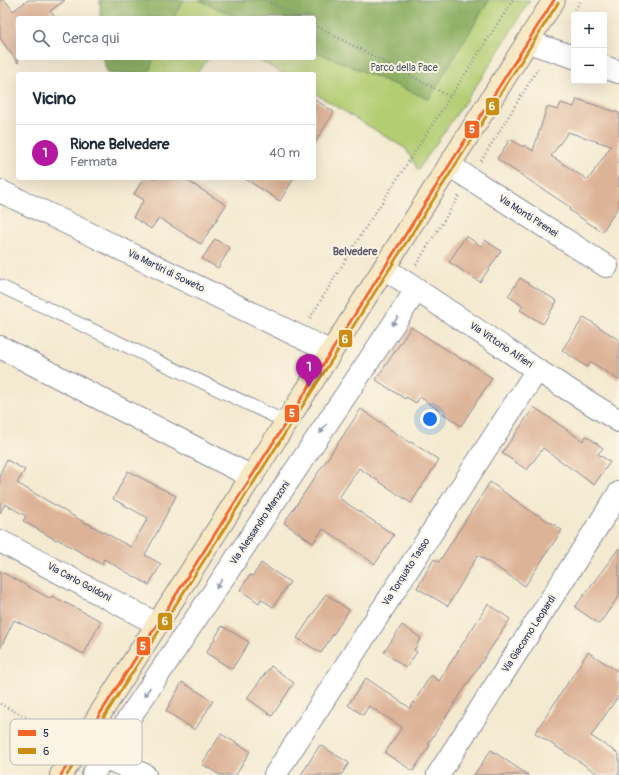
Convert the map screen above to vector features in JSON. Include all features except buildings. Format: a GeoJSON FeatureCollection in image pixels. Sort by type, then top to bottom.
{"type":"FeatureCollection","features":[{"type":"Feature","properties":{"kind":"main road"},"geometry":{"type":"LineString","coordinates":[[98,719],[554,0]]}},
{"type":"Feature","properties":{"kind":"main road"},"geometry":{"type":"LineString","coordinates":[[61,775],[68,765]]}},
{"type":"Feature","properties":{"kind":"street"},"geometry":{"type":"LineString","coordinates":[[528,42],[571,56]]}},
{"type":"Feature","properties":{"kind":"street"},"geometry":{"type":"LineString","coordinates":[[607,68],[619,72]]}},
{"type":"Feature","properties":{"kind":"street","name":"Via Monti Pirenei"},"geometry":{"type":"LineString","coordinates":[[449,165],[607,266]]}},
{"type":"Feature","properties":{"kind":"street","name":"Via Martiri di Soweto"},"geometry":{"type":"LineString","coordinates":[[0,191],[331,352]]}},
{"type":"Feature","properties":{"kind":"street","name":"Via Vittorio Alfieri"},"geometry":{"type":"LineString","coordinates":[[384,268],[415,280],[537,370],[619,421]]}},
{"type":"Feature","properties":{"kind":"street","name":"Via Alessandro Manzoni"},"geometry":{"type":"LineString","coordinates":[[129,719],[415,280]]}},
{"type":"Feature","properties":{"kind":"street"},"geometry":{"type":"LineString","coordinates":[[0,347],[252,477]]}},
{"type":"Feature","properties":{"kind":"street","name":"Via Torquato Tasso"},"geometry":{"type":"LineString","coordinates":[[275,775],[537,370]]}},
{"type":"Feature","properties":{"kind":"street","name":"Via Giacomo Leopardi"},"geometry":{"type":"LineString","coordinates":[[438,775],[619,493]]}},
{"type":"Feature","properties":{"kind":"street","name":"Via Carlo Goldoni"},"geometry":{"type":"LineString","coordinates":[[0,541],[158,624]]}},
{"type":"Feature","properties":{"kind":"street"},"geometry":{"type":"LineString","coordinates":[[98,766],[145,775]]}},
{"type":"Feature","properties":{"kind":"lane"},"geometry":{"type":"LineString","coordinates":[[0,286],[286,422]]}},
{"type":"Feature","properties":{"kind":"path"},"geometry":{"type":"LineString","coordinates":[[266,0],[296,16]]}},
{"type":"Feature","properties":{"kind":"path"},"geometry":{"type":"LineString","coordinates":[[308,322],[364,230],[513,0]]}},
{"type":"Feature","properties":{"kind":"path"},"geometry":{"type":"LineString","coordinates":[[570,18],[581,0]]}},
{"type":"Feature","properties":{"kind":"path"},"geometry":{"type":"LineString","coordinates":[[316,26],[451,97]]}},
{"type":"Feature","properties":{"kind":"path"},"geometry":{"type":"LineString","coordinates":[[415,280],[470,179],[551,49]]}},
{"type":"Feature","properties":{"kind":"path"},"geometry":{"type":"LineString","coordinates":[[0,704],[30,719]]}},
{"type":"Feature","properties":{"kind":"green space"},"geometry":{"type":"Polygon","coordinates":[[[100,0],[184,0],[174,16],[100,16],[100,0]]]}},
{"type":"Feature","properties":{"kind":"green space","name":"Parco della Pace"},"geometry":{"type":"Polygon","coordinates":[[[143,0],[530,0],[485,73],[418,170],[406,149],[316,94],[316,72],[280,72],[260,60],[316,60],[316,16],[163,16],[143,0]]]}},
{"type":"Feature","properties":{"kind":"green space"},"geometry":{"type":"Polygon","coordinates":[[[199,0],[489,0],[429,99],[316,52],[316,16],[235,16],[199,0]]]}},
{"type":"Feature","properties":{"kind":"green space"},"geometry":{"type":"Polygon","coordinates":[[[103,60],[153,60],[149,72],[107,72],[103,60]]]}},
{"type":"Feature","properties":{"kind":"green space"},"geometry":{"type":"Polygon","coordinates":[[[140,60],[207,60],[198,72],[131,72],[140,60]]]}},
{"type":"Feature","properties":{"kind":"transit line","name":"5"},"geometry":{"type":"LineString","coordinates":[[97,719],[554,0]]}},
{"type":"Feature","properties":{"kind":"transit line","name":"6"},"geometry":{"type":"LineString","coordinates":[[103,719],[558,3]]}},
{"type":"Feature","properties":{"kind":"transit line","name":"5"},"geometry":{"type":"LineString","coordinates":[[61,775],[67,765]]}},
{"type":"Feature","properties":{"kind":"transit line","name":"6"},"geometry":{"type":"LineString","coordinates":[[67,775],[73,765]]}},
{"type":"Feature","properties":{"kind":"place","name":"Rione Belvedere"},"geometry":{"type":"Point","coordinates":[309,387]}},
{"type":"Feature","properties":{"kind":"district","name":"Belvedere"},"geometry":{"type":"Point","coordinates":[355,251]}}]}
